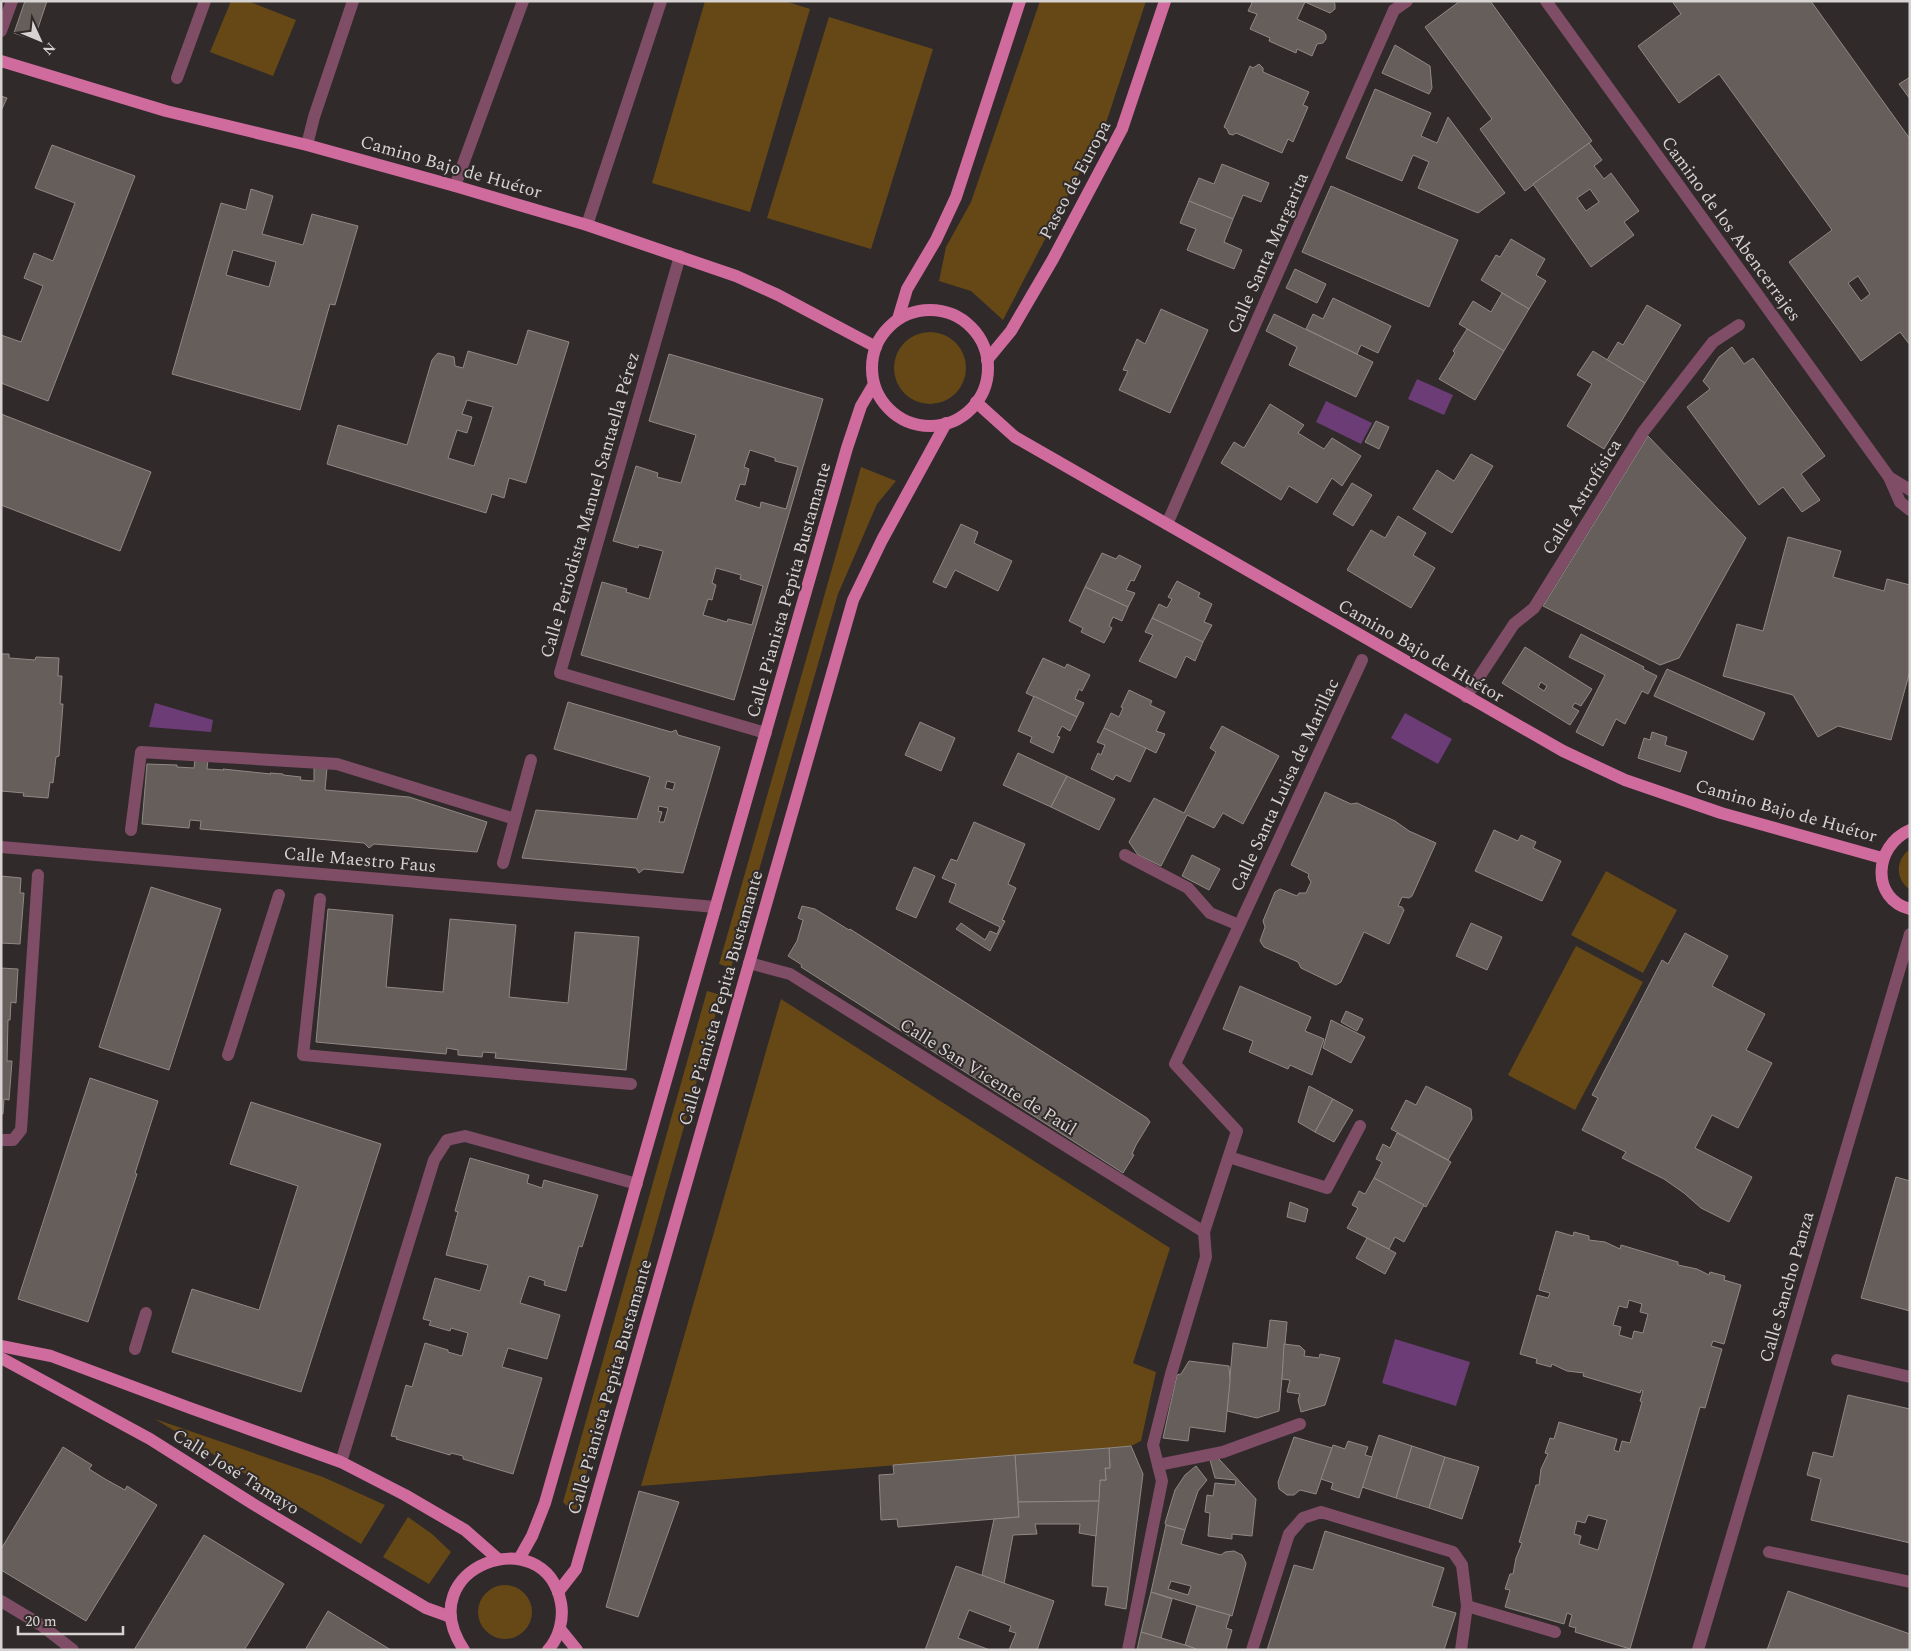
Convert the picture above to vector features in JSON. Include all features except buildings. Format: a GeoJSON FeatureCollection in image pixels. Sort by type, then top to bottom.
{"type":"FeatureCollection","features":[{"type":"Feature","properties":{"kind":"main road"},"geometry":{"type":"LineString","coordinates":[[898,319],[907,289],[936,240],[956,197],[1020,1]]}},
{"type":"Feature","properties":{"kind":"main road","name":"Paseo de Europa"},"geometry":{"type":"LineString","coordinates":[[987,360],[1011,331],[1122,129],[1165,1]]}},
{"type":"Feature","properties":{"kind":"main road","name":"Camino Bajo de Huétor"},"geometry":{"type":"LineString","coordinates":[[1,62],[166,111],[307,145],[455,186],[680,256],[736,276],[778,295],[876,347]]}},
{"type":"Feature","properties":{"kind":"main road"},"geometry":{"type":"LineString","coordinates":[[935,310],[954,316],[970,326],[978,336],[987,360],[987,375],[983,389],[976,402],[958,418],[946,423],[923,426],[901,419],[884,404],[874,384],[872,367],[876,347],[885,332],[898,319],[922,311],[935,310]]}},
{"type":"Feature","properties":{"kind":"main road","name":"Calle Pianista Pepita Bustamante"},"geometry":{"type":"LineString","coordinates":[[519,1559],[532,1536],[545,1503],[847,448],[861,406],[874,384]]}},
{"type":"Feature","properties":{"kind":"main road","name":"Camino Bajo de Huétor"},"geometry":{"type":"LineString","coordinates":[[976,402],[1015,437],[1563,751],[1625,780],[1721,812],[1882,858]]}},
{"type":"Feature","properties":{"kind":"main road","name":"Calle Pianista Pepita Bustamante"},"geometry":{"type":"LineString","coordinates":[[558,1592],[576,1568],[853,600],[882,540],[946,423]]}},
{"type":"Feature","properties":{"kind":"main road"},"geometry":{"type":"LineString","coordinates":[[1910,830],[1902,833],[1886,848],[1882,858],[1881,870],[1883,883],[1888,893],[1896,902],[1910,909]]}},
{"type":"Feature","properties":{"kind":"main road","name":"Calle José Tamayo"},"geometry":{"type":"LineString","coordinates":[[1,1346],[51,1356],[341,1462],[405,1494],[465,1530],[498,1559]]}},
{"type":"Feature","properties":{"kind":"main road","name":"Calle José Tamayo"},"geometry":{"type":"LineString","coordinates":[[1,1358],[150,1439],[426,1608],[451,1617]]}},
{"type":"Feature","properties":{"kind":"main road"},"geometry":{"type":"LineString","coordinates":[[463,1650],[453,1632],[451,1617],[453,1598],[462,1579],[479,1566],[498,1559],[519,1559],[536,1566],[550,1579],[558,1592],[562,1611],[560,1629],[548,1650]]}},
{"type":"Feature","properties":{"kind":"main road"},"geometry":{"type":"LineString","coordinates":[[560,1629],[577,1650]]}},
{"type":"Feature","properties":{"kind":"street"},"geometry":{"type":"LineString","coordinates":[[1,31],[12,1]]}},
{"type":"Feature","properties":{"kind":"street"},"geometry":{"type":"LineString","coordinates":[[177,78],[205,1]]}},
{"type":"Feature","properties":{"kind":"street"},"geometry":{"type":"LineString","coordinates":[[307,145],[312,122],[353,1]]}},
{"type":"Feature","properties":{"kind":"street"},"geometry":{"type":"LineString","coordinates":[[455,186],[523,1]]}},
{"type":"Feature","properties":{"kind":"street"},"geometry":{"type":"LineString","coordinates":[[587,226],[661,1]]}},
{"type":"Feature","properties":{"kind":"street","name":"Calle Santa Margarita"},"geometry":{"type":"LineString","coordinates":[[1167,524],[1394,10],[1406,1]]}},
{"type":"Feature","properties":{"kind":"street","name":"Camino de los Abencerrajes"},"geometry":{"type":"LineString","coordinates":[[1546,1],[1889,477],[1900,502],[1910,510]]}},
{"type":"Feature","properties":{"kind":"street","name":"Calle Periodista Manuel Santaella Pérez"},"geometry":{"type":"LineString","coordinates":[[680,256],[560,673],[766,733]]}},
{"type":"Feature","properties":{"kind":"street","name":"Calle Astrofísica"},"geometry":{"type":"LineString","coordinates":[[1466,697],[1514,624],[1534,608],[1643,432],[1713,342],[1739,325]]}},
{"type":"Feature","properties":{"kind":"street","name":"Camino de los Abencerrajes"},"geometry":{"type":"LineString","coordinates":[[1889,477],[1910,490]]}},
{"type":"Feature","properties":{"kind":"street","name":"Calle Santa Luisa de Marillac"},"geometry":{"type":"LineString","coordinates":[[1128,1650],[1162,1481],[1153,1445],[1171,1374],[1206,1257],[1204,1232],[1230,1157],[1237,1130],[1175,1064],[1362,660]]}},
{"type":"Feature","properties":{"kind":"street"},"geometry":{"type":"LineString","coordinates":[[131,830],[141,752],[337,764],[515,819]]}},
{"type":"Feature","properties":{"kind":"street"},"geometry":{"type":"LineString","coordinates":[[503,863],[531,760]]}},
{"type":"Feature","properties":{"kind":"street","name":"Calle Maestro Faus"},"geometry":{"type":"LineString","coordinates":[[1,847],[716,908]]}},
{"type":"Feature","properties":{"kind":"street"},"geometry":{"type":"LineString","coordinates":[[1126,855],[1188,888],[1210,913],[1239,925]]}},
{"type":"Feature","properties":{"kind":"street"},"geometry":{"type":"LineString","coordinates":[[1,1140],[12,1140],[21,1130],[38,874]]}},
{"type":"Feature","properties":{"kind":"street"},"geometry":{"type":"LineString","coordinates":[[228,1055],[279,895]]}},
{"type":"Feature","properties":{"kind":"street"},"geometry":{"type":"LineString","coordinates":[[320,899],[303,1055],[631,1084]]}},
{"type":"Feature","properties":{"kind":"street","name":"Calle Sancho Panza"},"geometry":{"type":"LineString","coordinates":[[1698,1650],[1910,934]]}},
{"type":"Feature","properties":{"kind":"street","name":"Calle San Vicente de Paúl"},"geometry":{"type":"LineString","coordinates":[[749,963],[790,974],[1204,1232]]}},
{"type":"Feature","properties":{"kind":"street"},"geometry":{"type":"LineString","coordinates":[[1230,1157],[1327,1188],[1360,1126]]}},
{"type":"Feature","properties":{"kind":"street"},"geometry":{"type":"LineString","coordinates":[[341,1462],[434,1160],[447,1140],[465,1136],[637,1184]]}},
{"type":"Feature","properties":{"kind":"street"},"geometry":{"type":"LineString","coordinates":[[135,1349],[146,1313]]}},
{"type":"Feature","properties":{"kind":"street"},"geometry":{"type":"LineString","coordinates":[[1837,1360],[1910,1377]]}},
{"type":"Feature","properties":{"kind":"street"},"geometry":{"type":"LineString","coordinates":[[1158,1465],[1223,1452],[1300,1424]]}},
{"type":"Feature","properties":{"kind":"street"},"geometry":{"type":"LineString","coordinates":[[1252,1650],[1289,1534],[1303,1518],[1321,1512],[1453,1552],[1462,1565],[1467,1606],[1461,1650]]}},
{"type":"Feature","properties":{"kind":"street"},"geometry":{"type":"LineString","coordinates":[[1769,1552],[1910,1582]]}},
{"type":"Feature","properties":{"kind":"street"},"geometry":{"type":"LineString","coordinates":[[1,1601],[41,1625],[74,1650]]}},
{"type":"Feature","properties":{"kind":"street"},"geometry":{"type":"LineString","coordinates":[[1467,1606],[1555,1632]]}},
{"type":"Feature","properties":{"kind":"shaded area"},"geometry":{"type":"Polygon","coordinates":[[[231,1],[248,1],[296,20],[273,76],[210,52],[231,1]]]}},
{"type":"Feature","properties":{"kind":"shaded area"},"geometry":{"type":"Polygon","coordinates":[[[705,1],[785,1],[810,9],[750,212],[652,183],[705,1]]]}},
{"type":"Feature","properties":{"kind":"shaded area"},"geometry":{"type":"Polygon","coordinates":[[[1040,1],[1146,1],[1107,120],[1003,320],[971,291],[939,281],[946,247],[971,202],[1040,1]]]}},
{"type":"Feature","properties":{"kind":"shaded area"},"geometry":{"type":"Polygon","coordinates":[[[829,17],[933,49],[871,249],[767,218],[829,17]]]}},
{"type":"Feature","properties":{"kind":"shaded area"},"geometry":{"type":"Polygon","coordinates":[[[930,332],[950,338],[960,348],[966,368],[960,388],[950,398],[930,404],[910,398],[900,388],[894,368],[900,348],[910,338],[930,332]]]}},
{"type":"Feature","properties":{"kind":"shaded area"},"geometry":{"type":"Polygon","coordinates":[[[1417,379],[1453,395],[1444,415],[1408,399],[1417,379]]]}},
{"type":"Feature","properties":{"kind":"shaded area"},"geometry":{"type":"Polygon","coordinates":[[[1326,401],[1372,423],[1361,444],[1316,422],[1326,401]]]}},
{"type":"Feature","properties":{"kind":"shaded area"},"geometry":{"type":"Polygon","coordinates":[[[861,467],[896,481],[877,504],[838,594],[731,968],[719,964],[861,467]]]}},
{"type":"Feature","properties":{"kind":"shaded area"},"geometry":{"type":"Polygon","coordinates":[[[155,703],[213,720],[211,732],[149,727],[155,703]]]}},
{"type":"Feature","properties":{"kind":"shaded area"},"geometry":{"type":"Polygon","coordinates":[[[1405,713],[1452,739],[1438,764],[1391,738],[1405,713]]]}},
{"type":"Feature","properties":{"kind":"shaded area"},"geometry":{"type":"Polygon","coordinates":[[[1910,849],[1910,890],[1905,886],[1899,875],[1899,864],[1905,853],[1910,849]]]}},
{"type":"Feature","properties":{"kind":"shaded area"},"geometry":{"type":"Polygon","coordinates":[[[1606,871],[1677,910],[1643,973],[1571,935],[1606,871]]]}},
{"type":"Feature","properties":{"kind":"shaded area"},"geometry":{"type":"Polygon","coordinates":[[[1576,946],[1643,982],[1575,1110],[1508,1075],[1576,946]]]}},
{"type":"Feature","properties":{"kind":"shaded area"},"geometry":{"type":"Polygon","coordinates":[[[707,991],[721,995],[575,1514],[563,1502],[707,991]]]}},
{"type":"Feature","properties":{"kind":"shaded area"},"geometry":{"type":"Polygon","coordinates":[[[781,999],[1170,1248],[1133,1363],[1156,1372],[1141,1441],[1131,1446],[641,1486],[781,999]]]}},
{"type":"Feature","properties":{"kind":"shaded area"},"geometry":{"type":"Polygon","coordinates":[[[1395,1339],[1470,1362],[1456,1406],[1382,1383],[1395,1339]]]}},
{"type":"Feature","properties":{"kind":"shaded area"},"geometry":{"type":"Polygon","coordinates":[[[155,1419],[323,1477],[385,1505],[361,1544],[155,1419]]]}},
{"type":"Feature","properties":{"kind":"shaded area"},"geometry":{"type":"Polygon","coordinates":[[[408,1517],[432,1534],[451,1552],[429,1584],[383,1557],[408,1517]]]}},
{"type":"Feature","properties":{"kind":"shaded area"},"geometry":{"type":"Polygon","coordinates":[[[500,1585],[510,1585],[520,1589],[528,1597],[532,1612],[528,1627],[520,1635],[510,1639],[500,1639],[490,1635],[482,1627],[478,1617],[478,1607],[482,1597],[490,1589],[500,1585]]]}}]}
